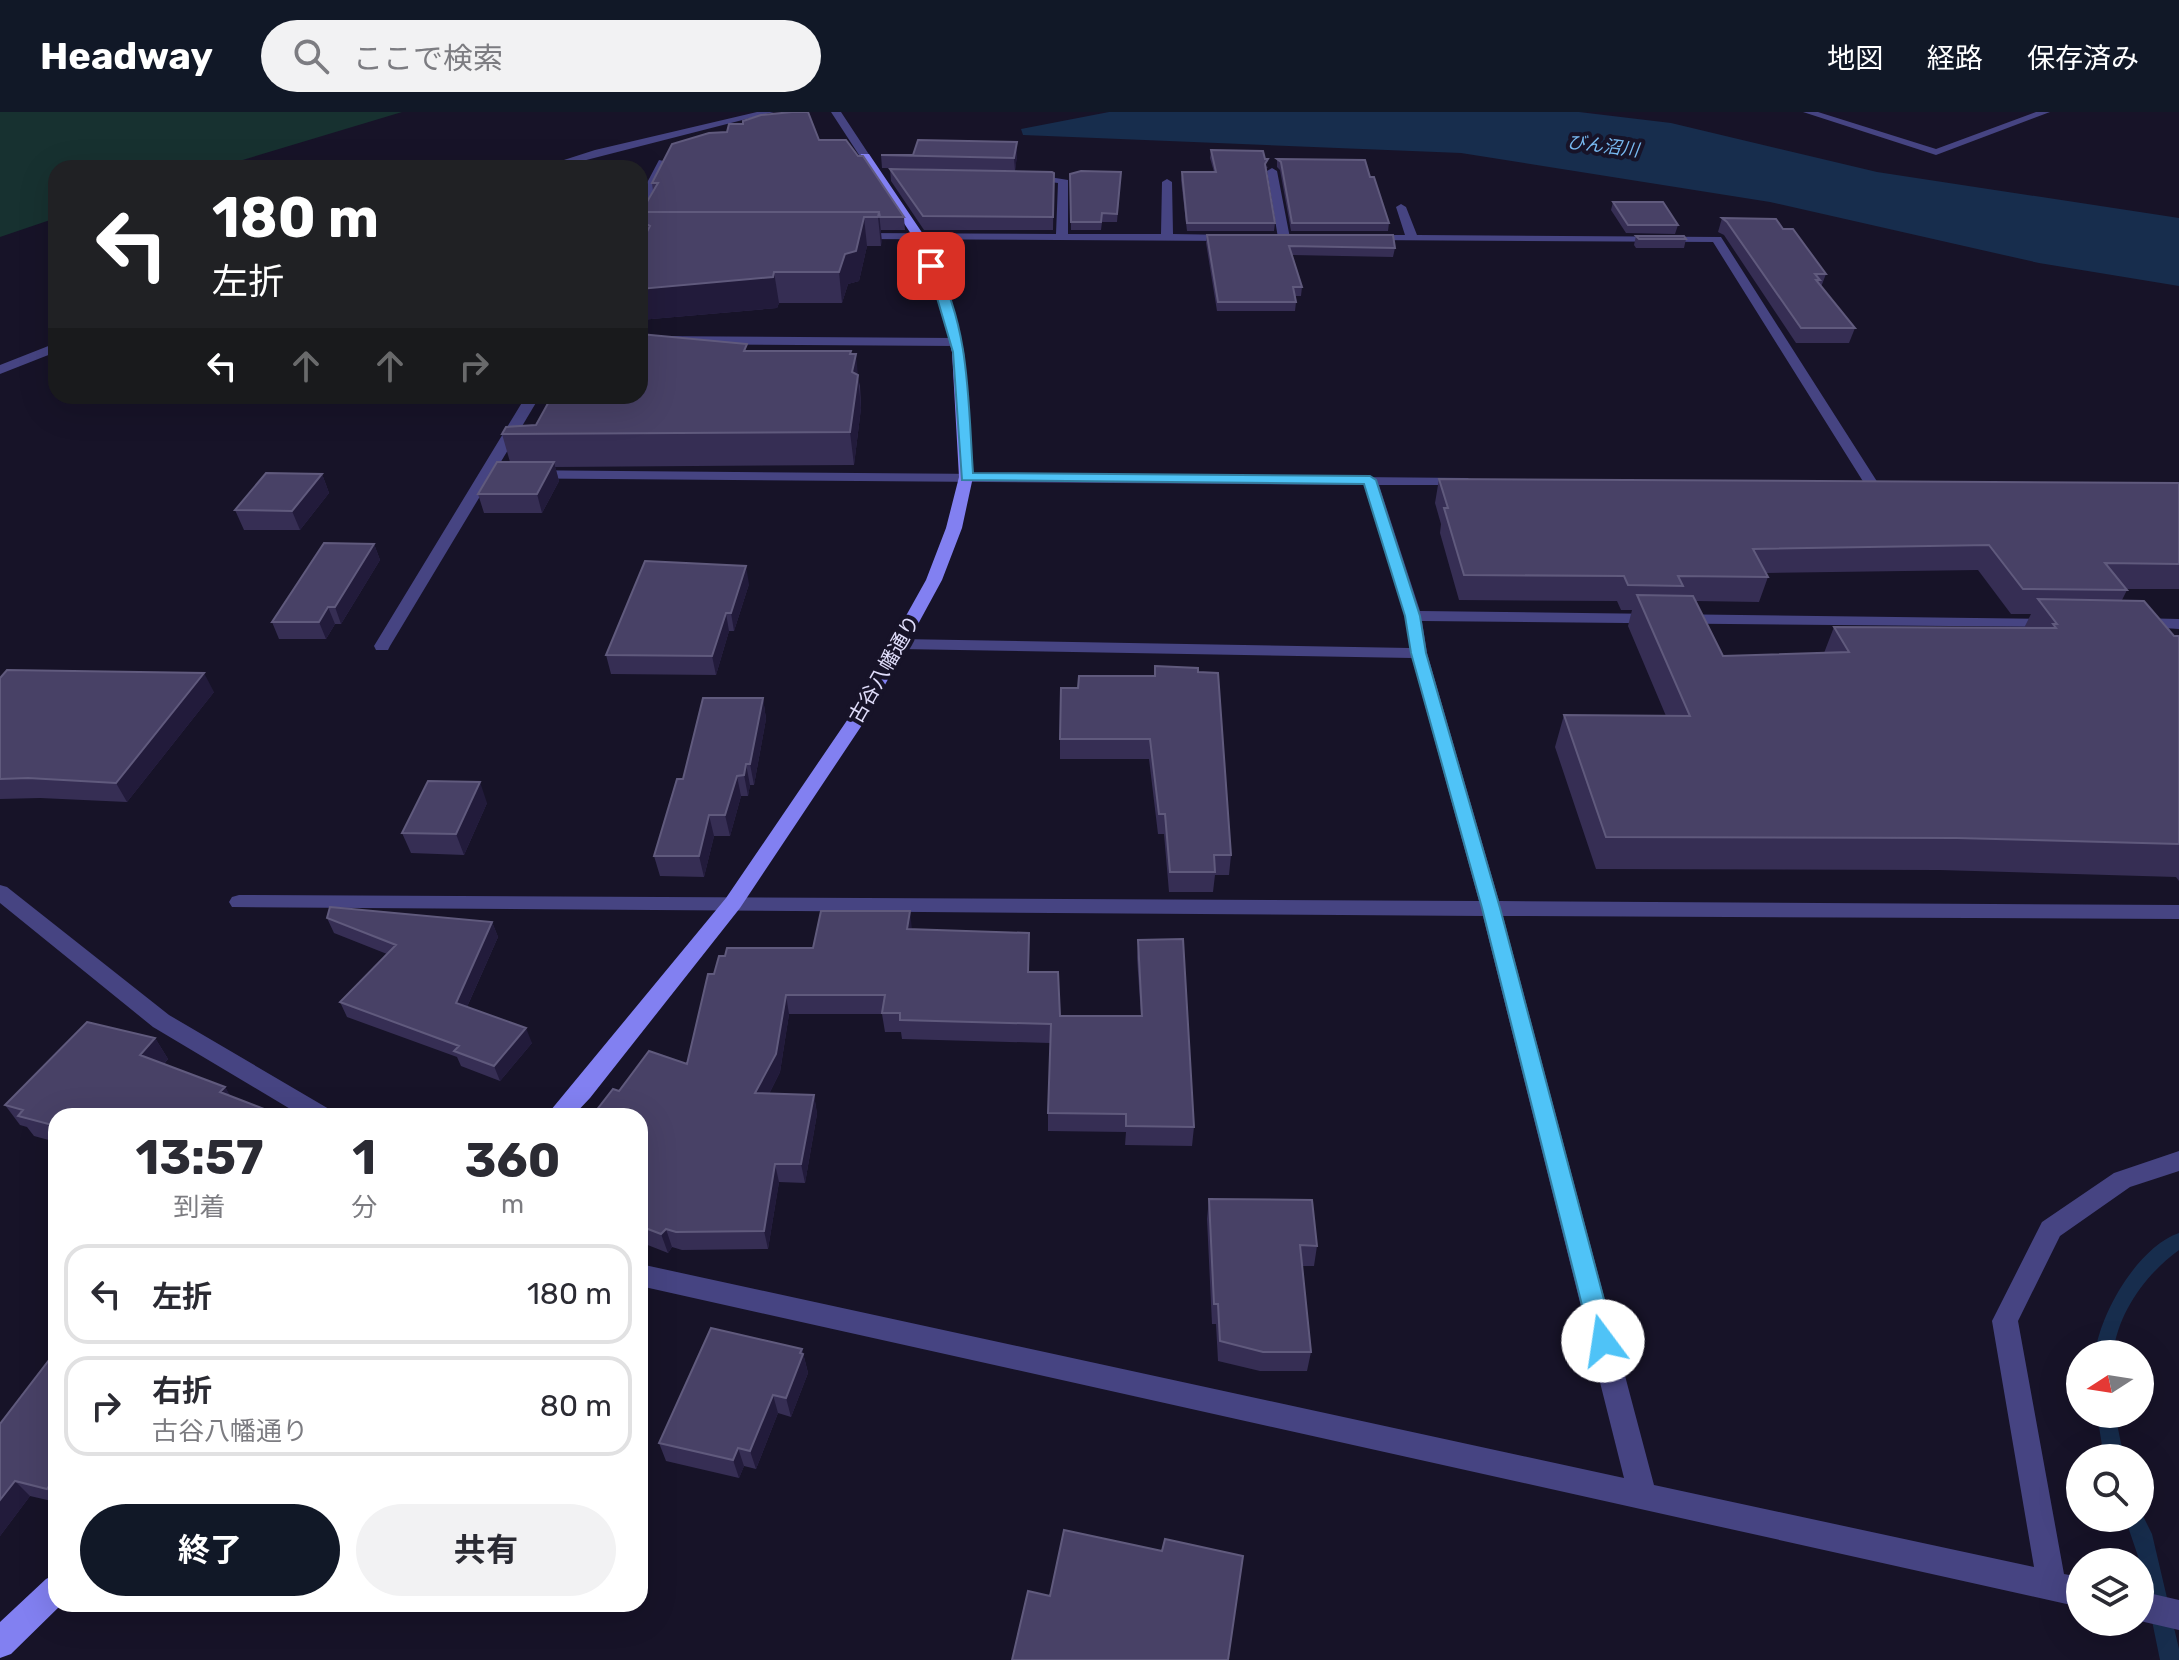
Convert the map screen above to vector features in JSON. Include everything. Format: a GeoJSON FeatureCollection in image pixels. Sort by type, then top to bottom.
{"type":"FeatureCollection","features":[{"type":"Feature","properties":{"kind":"street"},"geometry":{"type":"LineString","coordinates":[[572,160],[769,112]]}},
{"type":"Feature","properties":{"kind":"street","name":"古谷八幡通り"},"geometry":{"type":"LineString","coordinates":[[566,1108],[733,903],[859,716],[934,580],[954,528],[966,477],[964,413],[956,342],[944,295],[919,237],[886,176],[865,156],[836,112]]}},
{"type":"Feature","properties":{"kind":"street"},"geometry":{"type":"LineString","coordinates":[[1808,112],[1936,152],[2045,112]]}},
{"type":"Feature","properties":{"kind":"street"},"geometry":{"type":"LineString","coordinates":[[648,191],[663,162]]}},
{"type":"Feature","properties":{"kind":"street"},"geometry":{"type":"LineString","coordinates":[[1269,238],[1289,238],[1272,171]]}},
{"type":"Feature","properties":{"kind":"street"},"geometry":{"type":"LineString","coordinates":[[1019,177],[1063,180],[1062,237]]}},
{"type":"Feature","properties":{"kind":"street"},"geometry":{"type":"LineString","coordinates":[[1167,182],[1167,238]]}},
{"type":"Feature","properties":{"kind":"street"},"geometry":{"type":"LineString","coordinates":[[1401,207],[1412,238]]}},
{"type":"Feature","properties":{"kind":"street"},"geometry":{"type":"LineString","coordinates":[[841,236],[1240,238]]}},
{"type":"Feature","properties":{"kind":"street"},"geometry":{"type":"LineString","coordinates":[[1348,238],[1717,239],[1872,483]]}},
{"type":"Feature","properties":{"kind":"street"},"geometry":{"type":"LineString","coordinates":[[648,340],[956,342]]}},
{"type":"Feature","properties":{"kind":"street"},"geometry":{"type":"LineString","coordinates":[[0,370],[48,350]]}},
{"type":"Feature","properties":{"kind":"street"},"geometry":{"type":"LineString","coordinates":[[382,646],[528,404]]}},
{"type":"Feature","properties":{"kind":"street"},"geometry":{"type":"LineString","coordinates":[[486,474],[1481,481]]}},
{"type":"Feature","properties":{"kind":"street"},"geometry":{"type":"LineString","coordinates":[[1370,480],[1413,616],[1419,653],[1491,908],[1643,1496]]}},
{"type":"Feature","properties":{"kind":"street"},"geometry":{"type":"LineString","coordinates":[[1413,616],[2067,623]]}},
{"type":"Feature","properties":{"kind":"street"},"geometry":{"type":"LineString","coordinates":[[2115,623],[2179,624]]}},
{"type":"Feature","properties":{"kind":"street"},"geometry":{"type":"LineString","coordinates":[[900,644],[1419,653]]}},
{"type":"Feature","properties":{"kind":"street"},"geometry":{"type":"LineString","coordinates":[[0,892],[161,1021],[308,1108]]}},
{"type":"Feature","properties":{"kind":"street"},"geometry":{"type":"LineString","coordinates":[[239,902],[2179,912]]}},
{"type":"Feature","properties":{"kind":"street"},"geometry":{"type":"LineString","coordinates":[[2052,1586],[2005,1321],[2051,1229],[2122,1180],[2179,1161]]}},
{"type":"Feature","properties":{"kind":"street"},"geometry":{"type":"LineString","coordinates":[[648,1277],[2066,1589]]}},
{"type":"Feature","properties":{"kind":"street"},"geometry":{"type":"LineString","coordinates":[[0,1643],[11,1620],[48,1595]]}},
{"type":"Feature","properties":{"kind":"street"},"geometry":{"type":"LineString","coordinates":[[2154,1609],[2179,1615]]}},
{"type":"Feature","properties":{"kind":"green space"},"geometry":{"type":"Polygon","coordinates":[[[0,112],[402,112],[243,160],[48,160],[48,221],[0,237],[0,112]]]}},
{"type":"Feature","properties":{"kind":"water","name":"びん沼川"},"geometry":{"type":"Polygon","coordinates":[[[1109,112],[1579,112],[1671,123],[1877,172],[2179,218],[2179,286],[2039,263],[1770,202],[1461,153],[1023,135],[1021,129],[1109,112]]]}},
{"type":"Feature","properties":{"kind":"building"},"geometry":{"type":"Polygon","coordinates":[[[808,112],[819,140],[846,140],[858,156],[863,156],[904,217],[880,217],[879,212],[648,212],[648,200],[658,183],[652,183],[672,144],[709,133],[727,132],[729,124],[743,124],[743,121],[761,115],[808,112]]]}},
{"type":"Feature","properties":{"kind":"building"},"geometry":{"type":"Polygon","coordinates":[[[918,140],[1017,142],[1014,158],[881,155],[913,155],[918,140]]]}},
{"type":"Feature","properties":{"kind":"building"},"geometry":{"type":"Polygon","coordinates":[[[1211,150],[1263,151],[1265,159],[1268,159],[1265,164],[1275,223],[1187,223],[1182,172],[1216,172],[1211,150]]]}},
{"type":"Feature","properties":{"kind":"building"},"geometry":{"type":"Polygon","coordinates":[[[1277,159],[1365,160],[1389,223],[1292,223],[1281,162],[1277,159]]]}},
{"type":"Feature","properties":{"kind":"building"},"geometry":{"type":"Polygon","coordinates":[[[890,169],[1052,172],[1053,217],[923,216],[890,169]]]}},
{"type":"Feature","properties":{"kind":"building"},"geometry":{"type":"Polygon","coordinates":[[[1081,171],[1121,172],[1117,214],[1102,213],[1101,222],[1071,222],[1070,174],[1081,171]]]}},
{"type":"Feature","properties":{"kind":"building"},"geometry":{"type":"Polygon","coordinates":[[[1613,202],[1663,202],[1678,225],[1628,225],[1613,202]]]}},
{"type":"Feature","properties":{"kind":"building"},"geometry":{"type":"Polygon","coordinates":[[[648,212],[879,212],[878,217],[864,217],[856,251],[845,254],[839,272],[774,272],[773,277],[648,288],[648,212]]]}},
{"type":"Feature","properties":{"kind":"building"},"geometry":{"type":"Polygon","coordinates":[[[1722,218],[1776,219],[1783,229],[1793,229],[1826,274],[1815,274],[1820,280],[1816,280],[1855,328],[1801,328],[1722,218]]]}},
{"type":"Feature","properties":{"kind":"building"},"geometry":{"type":"Polygon","coordinates":[[[1207,235],[1393,235],[1395,248],[1289,246],[1302,287],[1293,287],[1296,302],[1218,302],[1207,235]]]}},
{"type":"Feature","properties":{"kind":"building"},"geometry":{"type":"Polygon","coordinates":[[[1636,236],[1684,236],[1686,239],[1639,239],[1636,236]]]}},
{"type":"Feature","properties":{"kind":"building"},"geometry":{"type":"Polygon","coordinates":[[[648,335],[747,344],[744,351],[851,351],[850,354],[856,354],[852,372],[858,375],[850,432],[502,434],[506,427],[536,425],[548,404],[648,404],[648,335]]]}},
{"type":"Feature","properties":{"kind":"building"},"geometry":{"type":"Polygon","coordinates":[[[497,462],[554,462],[537,494],[478,494],[497,462]]]}},
{"type":"Feature","properties":{"kind":"building"},"geometry":{"type":"Polygon","coordinates":[[[266,473],[322,474],[292,511],[235,510],[266,473]]]}},
{"type":"Feature","properties":{"kind":"building"},"geometry":{"type":"Polygon","coordinates":[[[1439,479],[2179,483],[2179,564],[2105,563],[2127,590],[2023,589],[1989,545],[1753,549],[1768,577],[1678,576],[1683,586],[1628,585],[1624,576],[1464,575],[1444,508],[1448,508],[1439,479]]]}},
{"type":"Feature","properties":{"kind":"building"},"geometry":{"type":"Polygon","coordinates":[[[324,543],[374,544],[335,607],[328,607],[319,622],[272,622],[324,543]]]}},
{"type":"Feature","properties":{"kind":"building"},"geometry":{"type":"Polygon","coordinates":[[[645,561],[746,566],[731,613],[726,613],[712,656],[606,655],[645,561]]]}},
{"type":"Feature","properties":{"kind":"building"},"geometry":{"type":"Polygon","coordinates":[[[1637,595],[1693,596],[1723,656],[1849,652],[1834,627],[2056,628],[2053,624],[2057,624],[2038,599],[2144,601],[2174,636],[2179,636],[2179,844],[1957,838],[1606,837],[1564,715],[1690,716],[1637,595]]]}},
{"type":"Feature","properties":{"kind":"building"},"geometry":{"type":"Polygon","coordinates":[[[1155,666],[1198,668],[1198,672],[1218,673],[1231,855],[1214,855],[1215,872],[1170,872],[1165,814],[1159,814],[1150,739],[1060,739],[1061,688],[1078,688],[1079,676],[1155,676],[1155,666]]]}},
{"type":"Feature","properties":{"kind":"building"},"geometry":{"type":"Polygon","coordinates":[[[7,670],[204,673],[116,783],[0,779],[0,678],[7,670]]]}},
{"type":"Feature","properties":{"kind":"building"},"geometry":{"type":"Polygon","coordinates":[[[703,698],[763,698],[750,764],[746,764],[744,775],[737,776],[725,815],[709,815],[699,856],[654,856],[677,779],[683,779],[703,698]]]}},
{"type":"Feature","properties":{"kind":"building"},"geometry":{"type":"Polygon","coordinates":[[[428,781],[480,782],[456,834],[402,833],[428,781]]]}},
{"type":"Feature","properties":{"kind":"building"},"geometry":{"type":"Polygon","coordinates":[[[330,907],[492,922],[456,1003],[526,1028],[494,1066],[454,1051],[459,1046],[340,1002],[396,945],[327,918],[330,907]]]}},
{"type":"Feature","properties":{"kind":"building"},"geometry":{"type":"Polygon","coordinates":[[[821,911],[910,911],[907,929],[1029,933],[1028,972],[1058,972],[1060,1016],[1142,1016],[1138,940],[1183,939],[1194,1127],[1126,1126],[1126,1114],[1048,1113],[1051,1024],[900,1020],[900,1013],[882,1013],[885,995],[786,995],[776,1054],[755,1093],[814,1095],[801,1164],[775,1164],[764,1231],[676,1232],[666,1229],[661,1234],[648,1229],[648,1108],[598,1108],[613,1089],[619,1091],[649,1051],[687,1064],[708,974],[714,974],[719,956],[725,956],[727,948],[813,948],[821,911]]]}},
{"type":"Feature","properties":{"kind":"building"},"geometry":{"type":"Polygon","coordinates":[[[87,1022],[155,1038],[140,1055],[225,1087],[220,1092],[261,1108],[48,1108],[48,1124],[18,1116],[23,1110],[5,1105],[87,1022]]]}},
{"type":"Feature","properties":{"kind":"building"},"geometry":{"type":"Polygon","coordinates":[[[1209,1199],[1312,1200],[1317,1246],[1300,1245],[1311,1352],[1263,1352],[1220,1341],[1218,1304],[1214,1304],[1209,1199]]]}},
{"type":"Feature","properties":{"kind":"building"},"geometry":{"type":"Polygon","coordinates":[[[711,1328],[802,1349],[800,1353],[803,1354],[786,1398],[773,1395],[750,1451],[738,1448],[733,1460],[659,1443],[711,1328]]]}},
{"type":"Feature","properties":{"kind":"building"},"geometry":{"type":"Polygon","coordinates":[[[48,1361],[47,1489],[15,1481],[0,1500],[0,1424],[48,1361]]]}},
{"type":"Feature","properties":{"kind":"building"},"geometry":{"type":"Polygon","coordinates":[[[1064,1530],[1162,1551],[1165,1539],[1243,1556],[1228,1660],[1012,1660],[1028,1591],[1050,1596],[1064,1530]]]}},
{"type":"Feature","properties":{"kind":"waterway"},"geometry":{"type":"LineString","coordinates":[[2106,1340],[2120,1307],[2142,1272],[2179,1240]]}},
{"type":"Feature","properties":{"kind":"waterway"},"geometry":{"type":"LineString","coordinates":[[2109,1428],[2111,1444]]}},
{"type":"Feature","properties":{"kind":"waterway"},"geometry":{"type":"LineString","coordinates":[[2141,1532],[2171,1660]]}},
{"type":"Feature","properties":{"kind":"route"},"geometry":{"type":"LineString","coordinates":[[931,266],[944,295],[958,352],[966,477],[1370,480],[1413,616],[1419,653],[1491,908],[1603,1341]]}}]}
